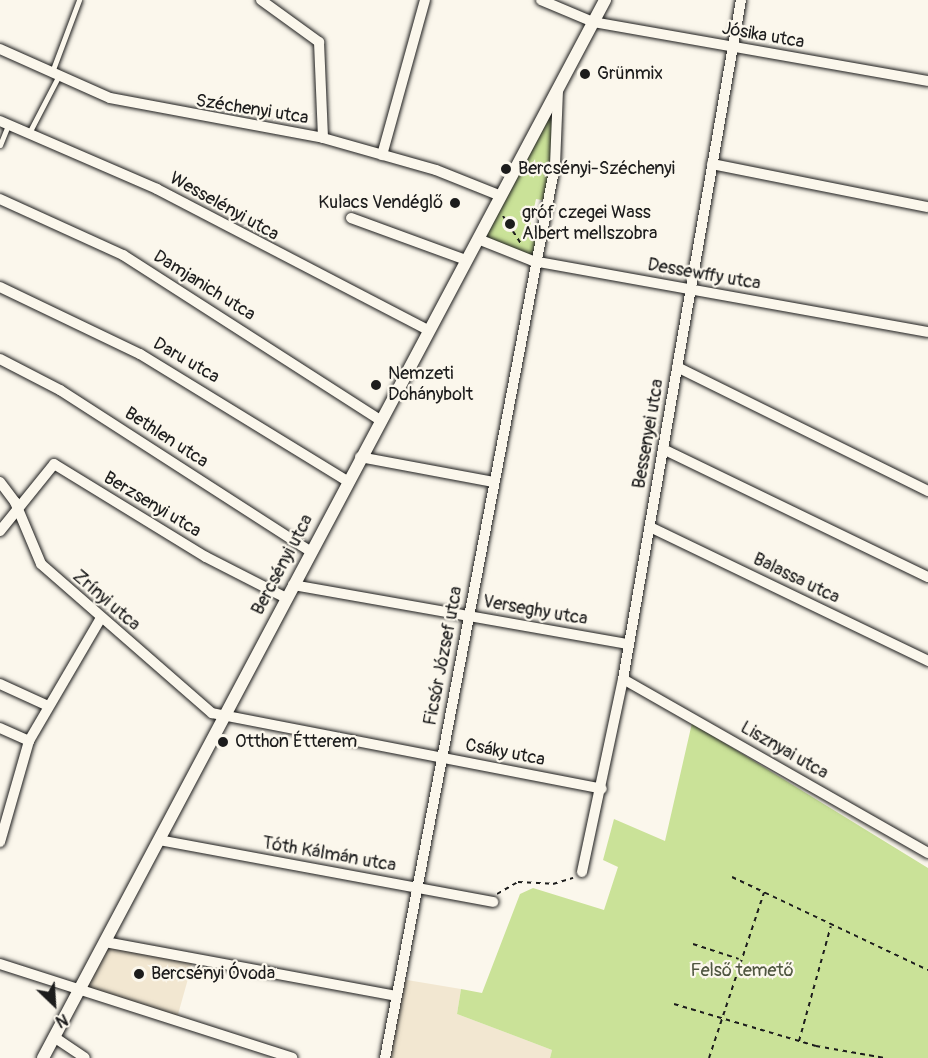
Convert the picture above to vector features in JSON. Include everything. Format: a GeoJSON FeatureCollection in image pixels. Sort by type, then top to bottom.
{"type":"FeatureCollection","features":[{"type":"Feature","properties":{"kind":"street"},"geometry":{"type":"LineString","coordinates":[[261,0],[319,42],[322,138]]}},
{"type":"Feature","properties":{"kind":"street"},"geometry":{"type":"LineString","coordinates":[[382,155],[425,0]]}},
{"type":"Feature","properties":{"kind":"street","name":"Jósika utca"},"geometry":{"type":"LineString","coordinates":[[541,0],[594,22],[928,81]]}},
{"type":"Feature","properties":{"kind":"street","name":"Bercsényi utca"},"geometry":{"type":"LineString","coordinates":[[43,1058],[347,481],[605,0]]}},
{"type":"Feature","properties":{"kind":"street","name":"Bessenyei utca"},"geometry":{"type":"LineString","coordinates":[[582,872],[602,789],[623,679],[741,0]]}},
{"type":"Feature","properties":{"kind":"street","name":"Széchenyi utca"},"geometry":{"type":"LineString","coordinates":[[0,49],[55,75],[154,110],[322,138],[382,155],[501,196]]}},
{"type":"Feature","properties":{"kind":"street","name":"Bercsényi utca"},"geometry":{"type":"LineString","coordinates":[[534,257],[555,165],[558,91]]}},
{"type":"Feature","properties":{"kind":"street","name":"Wesselényi utca"},"geometry":{"type":"LineString","coordinates":[[4,123],[157,189],[428,330]]}},
{"type":"Feature","properties":{"kind":"street"},"geometry":{"type":"LineString","coordinates":[[712,164],[928,207]]}},
{"type":"Feature","properties":{"kind":"street","name":"Damjanich utca"},"geometry":{"type":"LineString","coordinates":[[0,199],[123,255],[380,420]]}},
{"type":"Feature","properties":{"kind":"street"},"geometry":{"type":"LineString","coordinates":[[351,218],[466,260]]}},
{"type":"Feature","properties":{"kind":"street","name":"Dessewffy utca"},"geometry":{"type":"LineString","coordinates":[[478,239],[534,257],[691,289],[928,332]]}},
{"type":"Feature","properties":{"kind":"street","name":"Ficsór József utca"},"geometry":{"type":"LineString","coordinates":[[386,1058],[534,257]]}},
{"type":"Feature","properties":{"kind":"street","name":"Daru utca"},"geometry":{"type":"LineString","coordinates":[[0,287],[140,354],[347,481]]}},
{"type":"Feature","properties":{"kind":"street","name":"Bethlen utca"},"geometry":{"type":"LineString","coordinates":[[0,359],[60,390],[310,551]]}},
{"type":"Feature","properties":{"kind":"street"},"geometry":{"type":"LineString","coordinates":[[677,367],[928,491]]}},
{"type":"Feature","properties":{"kind":"street"},"geometry":{"type":"LineString","coordinates":[[663,449],[928,577]]}},
{"type":"Feature","properties":{"kind":"street"},"geometry":{"type":"LineString","coordinates":[[360,458],[493,482]]}},
{"type":"Feature","properties":{"kind":"street","name":"Berzsenyi utca"},"geometry":{"type":"LineString","coordinates":[[18,509],[54,464],[206,557],[286,598]]}},
{"type":"Feature","properties":{"kind":"street","name":"Zrínyi utca"},"geometry":{"type":"LineString","coordinates":[[0,482],[18,509],[41,564],[100,618],[212,713],[224,717]]}},
{"type":"Feature","properties":{"kind":"street"},"geometry":{"type":"LineString","coordinates":[[0,531],[18,509]]}},
{"type":"Feature","properties":{"kind":"street","name":"Balassa utca"},"geometry":{"type":"LineString","coordinates":[[650,527],[928,661]]}},
{"type":"Feature","properties":{"kind":"street","name":"Verseghy utca"},"geometry":{"type":"LineString","coordinates":[[293,585],[629,644]]}},
{"type":"Feature","properties":{"kind":"street"},"geometry":{"type":"LineString","coordinates":[[0,842],[2,822],[28,741],[100,618]]}},
{"type":"Feature","properties":{"kind":"street","name":"Lisznyai utca"},"geometry":{"type":"LineString","coordinates":[[623,679],[928,853]]}},
{"type":"Feature","properties":{"kind":"street"},"geometry":{"type":"LineString","coordinates":[[0,684],[48,706]]}},
{"type":"Feature","properties":{"kind":"street","name":"Csáky utca"},"geometry":{"type":"LineString","coordinates":[[224,717],[602,789]]}},
{"type":"Feature","properties":{"kind":"street"},"geometry":{"type":"LineString","coordinates":[[0,728],[28,741]]}},
{"type":"Feature","properties":{"kind":"street","name":"Tóth Kálmán utca"},"geometry":{"type":"LineString","coordinates":[[159,840],[493,902]]}},
{"type":"Feature","properties":{"kind":"street"},"geometry":{"type":"LineString","coordinates":[[105,942],[396,996]]}},
{"type":"Feature","properties":{"kind":"street"},"geometry":{"type":"LineString","coordinates":[[0,964],[292,1058]]}},
{"type":"Feature","properties":{"kind":"street"},"geometry":{"type":"LineString","coordinates":[[54,1037],[85,1058]]}},
{"type":"Feature","properties":{"kind":"lane"},"geometry":{"type":"LineString","coordinates":[[29,133],[55,75],[79,0]]}},
{"type":"Feature","properties":{"kind":"lane"},"geometry":{"type":"LineString","coordinates":[[0,144],[4,123]]}},
{"type":"Feature","properties":{"kind":"path"},"geometry":{"type":"LineString","coordinates":[[493,211],[505,218],[521,245],[534,257]]}},
{"type":"Feature","properties":{"kind":"path"},"geometry":{"type":"LineString","coordinates":[[493,902],[518,882],[562,882],[582,872]]}},
{"type":"Feature","properties":{"kind":"path"},"geometry":{"type":"LineString","coordinates":[[732,877],[831,926],[928,970]]}},
{"type":"Feature","properties":{"kind":"path"},"geometry":{"type":"LineString","coordinates":[[709,1058],[740,959],[764,893]]}},
{"type":"Feature","properties":{"kind":"path"},"geometry":{"type":"LineString","coordinates":[[799,1041],[831,926]]}},
{"type":"Feature","properties":{"kind":"path"},"geometry":{"type":"LineString","coordinates":[[693,944],[740,959]]}},
{"type":"Feature","properties":{"kind":"path"},"geometry":{"type":"LineString","coordinates":[[674,1004],[799,1041],[885,1058]]}},
{"type":"Feature","properties":{"kind":"shaded area","name":"Bercsényi Óvoda"},"geometry":{"type":"Polygon","coordinates":[[[106,945],[193,961],[177,1018],[81,988],[106,945]]]}},
{"type":"Feature","properties":{"kind":"shaded area"},"geometry":{"type":"Polygon","coordinates":[[[401,979],[461,989],[457,1014],[552,1050],[550,1058],[387,1058],[401,979]]]}},
{"type":"Feature","properties":{"kind":"green space"},"geometry":{"type":"Polygon","coordinates":[[[558,91],[547,201],[536,199],[528,236],[538,239],[533,261],[478,239],[558,91]]]}},
{"type":"Feature","properties":{"kind":"green space","name":"Felső temető"},"geometry":{"type":"Polygon","coordinates":[[[692,723],[928,868],[928,1058],[550,1058],[552,1050],[457,1014],[461,989],[482,993],[520,894],[533,888],[604,910],[618,867],[603,860],[614,819],[665,841],[692,723]]]}},
{"type":"Feature","properties":{"kind":"place","name":"Grünmix"},"geometry":{"type":"Point","coordinates":[585,74]}},
{"type":"Feature","properties":{"kind":"place","name":"Bercsényi-Széchenyi"},"geometry":{"type":"Point","coordinates":[506,169]}},
{"type":"Feature","properties":{"kind":"place","name":"Kulacs Vendéglő"},"geometry":{"type":"Point","coordinates":[455,203]}},
{"type":"Feature","properties":{"kind":"place","name":"gróf czegei Wass Albert mellszobra"},"geometry":{"type":"Point","coordinates":[510,224]}},
{"type":"Feature","properties":{"kind":"place","name":"Nemzeti Dohánybolt"},"geometry":{"type":"Point","coordinates":[376,385]}},
{"type":"Feature","properties":{"kind":"place","name":"Otthon Étterem"},"geometry":{"type":"Point","coordinates":[223,742]}},
{"type":"Feature","properties":{"kind":"place","name":"Bercsényi Óvoda"},"geometry":{"type":"Point","coordinates":[139,974]}}]}
